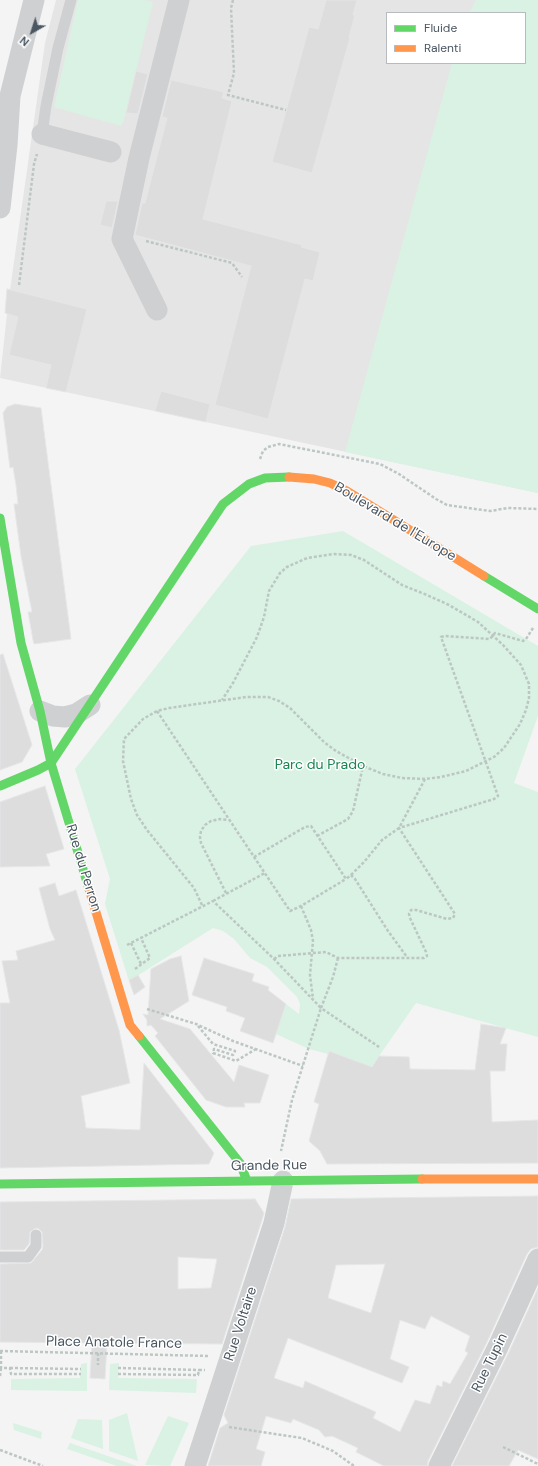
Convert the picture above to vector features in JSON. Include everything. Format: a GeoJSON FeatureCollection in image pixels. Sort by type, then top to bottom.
{"type":"FeatureCollection","features":[{"type":"Feature","properties":{"kind":"street"},"geometry":{"type":"LineString","coordinates":[[0,208],[7,145],[10,96],[34,0]]}},
{"type":"Feature","properties":{"kind":"street"},"geometry":{"type":"LineString","coordinates":[[157,310],[122,239],[124,154],[179,0]]}},
{"type":"Feature","properties":{"kind":"street"},"geometry":{"type":"LineString","coordinates":[[42,134],[124,154]]}},
{"type":"Feature","properties":{"kind":"street","name":"Boulevard de l'Europe"},"geometry":{"type":"LineString","coordinates":[[51,763],[223,504],[249,484],[265,478],[291,476],[314,479],[330,483],[347,491],[538,610]]}},
{"type":"Feature","properties":{"kind":"street","name":"Rue du Perron"},"geometry":{"type":"LineString","coordinates":[[0,518],[21,643],[40,711],[51,763],[130,1025],[240,1163],[247,1181]]}},
{"type":"Feature","properties":{"kind":"street","name":"Boulevard de l'Europe"},"geometry":{"type":"LineString","coordinates":[[40,711],[54,716],[65,717],[76,714],[90,705]]}},
{"type":"Feature","properties":{"kind":"street"},"geometry":{"type":"LineString","coordinates":[[0,786],[51,763]]}},
{"type":"Feature","properties":{"kind":"street","name":"Grande Rue"},"geometry":{"type":"LineString","coordinates":[[0,1184],[37,1188],[283,1180],[538,1179]]}},
{"type":"Feature","properties":{"kind":"street","name":"Rue Voltaire"},"geometry":{"type":"LineString","coordinates":[[195,1466],[274,1223],[283,1180]]}},
{"type":"Feature","properties":{"kind":"street","name":"Rue Tupin"},"geometry":{"type":"LineString","coordinates":[[439,1466],[498,1347],[538,1258]]}},
{"type":"Feature","properties":{"kind":"lane"},"geometry":{"type":"LineString","coordinates":[[42,134],[48,99],[71,0]]}},
{"type":"Feature","properties":{"kind":"lane"},"geometry":{"type":"LineString","coordinates":[[0,1257],[28,1257],[36,1246],[36,1235]]}},
{"type":"Feature","properties":{"kind":"path"},"geometry":{"type":"LineString","coordinates":[[233,0],[231,8],[234,74],[228,95],[286,110]]}},
{"type":"Feature","properties":{"kind":"path"},"geometry":{"type":"LineString","coordinates":[[19,285],[34,164],[42,134]]}},
{"type":"Feature","properties":{"kind":"path"},"geometry":{"type":"LineString","coordinates":[[122,235],[232,263],[242,277]]}},
{"type":"Feature","properties":{"kind":"path"},"geometry":{"type":"LineString","coordinates":[[260,462],[263,451],[268,447],[279,444],[380,464],[399,474],[447,505],[490,511],[508,508],[538,509]]}},
{"type":"Feature","properties":{"kind":"path"},"geometry":{"type":"LineString","coordinates":[[202,905],[194,888],[147,830],[138,816],[131,799],[123,761],[124,739],[143,719],[157,711],[169,708],[222,700],[268,697],[279,701],[295,712],[330,746],[363,766],[383,774],[396,777],[425,779],[466,771],[494,757],[512,737],[523,717],[529,698],[529,684],[520,665],[478,622],[450,605],[402,585],[364,560],[342,554],[316,556],[287,567],[280,573],[269,591],[264,616],[257,637],[237,677],[222,700]]}},
{"type":"Feature","properties":{"kind":"path"},"geometry":{"type":"LineString","coordinates":[[157,711],[228,820],[290,911],[346,879],[364,862],[382,840],[399,828],[496,798],[498,796],[441,640],[443,636],[490,639],[495,633],[523,641],[526,639],[535,624]]}},
{"type":"Feature","properties":{"kind":"path"},"geometry":{"type":"LineString","coordinates":[[317,836],[348,819],[353,811],[363,766]]}},
{"type":"Feature","properties":{"kind":"path"},"geometry":{"type":"LineString","coordinates":[[399,828],[425,779]]}},
{"type":"Feature","properties":{"kind":"path"},"geometry":{"type":"LineString","coordinates":[[226,894],[201,844],[200,837],[201,831],[205,825],[211,821],[220,819],[228,820]]}},
{"type":"Feature","properties":{"kind":"path"},"geometry":{"type":"LineString","coordinates":[[254,857],[305,827],[311,826],[346,879]]}},
{"type":"Feature","properties":{"kind":"path"},"geometry":{"type":"LineString","coordinates":[[274,959],[278,956],[326,952],[338,958],[424,958],[426,956],[426,952],[410,918],[411,910],[416,910],[446,919],[453,918],[455,914],[399,828]]}},
{"type":"Feature","properties":{"kind":"path"},"geometry":{"type":"LineString","coordinates":[[109,955],[265,873]]}},
{"type":"Feature","properties":{"kind":"path"},"geometry":{"type":"LineString","coordinates":[[351,875],[407,958]]}},
{"type":"Feature","properties":{"kind":"path"},"geometry":{"type":"LineString","coordinates":[[213,901],[274,959],[321,1008],[379,1047]]}},
{"type":"Feature","properties":{"kind":"path"},"geometry":{"type":"LineString","coordinates":[[301,906],[311,930],[313,953],[310,975],[313,999]]}},
{"type":"Feature","properties":{"kind":"path"},"geometry":{"type":"LineString","coordinates":[[117,981],[133,973],[135,968],[150,958],[141,938]]}},
{"type":"Feature","properties":{"kind":"path"},"geometry":{"type":"LineString","coordinates":[[131,943],[141,964]]}},
{"type":"Feature","properties":{"kind":"path"},"geometry":{"type":"LineString","coordinates":[[281,1151],[292,1100],[338,958]]}},
{"type":"Feature","properties":{"kind":"path"},"geometry":{"type":"LineString","coordinates":[[125,1008],[145,1008],[196,1024],[220,1036],[303,1066]]}},
{"type":"Feature","properties":{"kind":"path"},"geometry":{"type":"LineString","coordinates":[[196,1024],[213,1044],[235,1052],[233,1055],[214,1049],[213,1053],[236,1061],[256,1049]]}},
{"type":"Feature","properties":{"kind":"path"},"geometry":{"type":"LineString","coordinates":[[0,1376],[1,1351]]}},
{"type":"Feature","properties":{"kind":"path","name":"Place Anatole France"},"geometry":{"type":"LineString","coordinates":[[1,1351],[213,1356]]}},
{"type":"Feature","properties":{"kind":"path"},"geometry":{"type":"LineString","coordinates":[[98,1353],[98,1365]]}},
{"type":"Feature","properties":{"kind":"path"},"geometry":{"type":"LineString","coordinates":[[118,1368],[205,1370],[206,1356]]}},
{"type":"Feature","properties":{"kind":"path"},"geometry":{"type":"LineString","coordinates":[[1,1368],[81,1369]]}},
{"type":"Feature","properties":{"kind":"path"},"geometry":{"type":"LineString","coordinates":[[10,1368],[11,1374],[81,1374]]}},
{"type":"Feature","properties":{"kind":"path"},"geometry":{"type":"LineString","coordinates":[[118,1374],[198,1375],[199,1370]]}},
{"type":"Feature","properties":{"kind":"path"},"geometry":{"type":"LineString","coordinates":[[207,1429],[222,1426],[302,1438],[333,1452],[354,1466]]}},
{"type":"Feature","properties":{"kind":"path"},"geometry":{"type":"LineString","coordinates":[[503,1447],[538,1464]]}},
{"type":"Feature","properties":{"kind":"path"},"geometry":{"type":"LineString","coordinates":[[0,1450],[43,1466]]}},
{"type":"Feature","properties":{"kind":"shaded area"},"geometry":{"type":"Polygon","coordinates":[[[56,0],[538,0],[538,493],[0,378],[7,314],[5,313],[7,289],[10,290],[45,43],[56,0]]]}},
{"type":"Feature","properties":{"kind":"green space"},"geometry":{"type":"Polygon","coordinates":[[[78,0],[145,0],[153,2],[124,120],[121,126],[54,107],[78,0]]]}},
{"type":"Feature","properties":{"kind":"green space"},"geometry":{"type":"Polygon","coordinates":[[[476,0],[538,0],[538,493],[345,452],[452,64],[526,64],[526,12],[470,12],[476,0]]]}},
{"type":"Feature","properties":{"kind":"green space","name":"Parc du Prado"},"geometry":{"type":"Polygon","coordinates":[[[343,531],[538,646],[538,716],[514,783],[538,792],[538,1037],[416,1003],[370,1069],[354,1060],[329,1051],[328,1054],[309,1049],[276,1034],[286,1004],[299,1014],[300,1004],[297,997],[267,967],[250,958],[234,939],[223,931],[213,928],[129,981],[105,904],[110,879],[75,769],[251,546],[343,531]]]}},
{"type":"Feature","properties":{"kind":"green space"},"geometry":{"type":"Polygon","coordinates":[[[87,1363],[87,1391],[11,1390],[11,1379],[80,1378],[81,1364],[87,1363]]]}},
{"type":"Feature","properties":{"kind":"green space"},"geometry":{"type":"Polygon","coordinates":[[[119,1363],[118,1378],[197,1379],[196,1393],[109,1390],[110,1364],[119,1363]]]}},
{"type":"Feature","properties":{"kind":"green space"},"geometry":{"type":"Polygon","coordinates":[[[127,1413],[138,1461],[109,1451],[109,1420],[127,1413]]]}},
{"type":"Feature","properties":{"kind":"green space"},"geometry":{"type":"Polygon","coordinates":[[[168,1416],[189,1423],[170,1466],[145,1465],[168,1416]]]}},
{"type":"Feature","properties":{"kind":"green space"},"geometry":{"type":"Polygon","coordinates":[[[78,1419],[102,1420],[103,1449],[71,1438],[78,1419]]]}},
{"type":"Feature","properties":{"kind":"green space"},"geometry":{"type":"Polygon","coordinates":[[[13,1423],[42,1432],[41,1439],[14,1430],[13,1423]]]}},
{"type":"Feature","properties":{"kind":"green space"},"geometry":{"type":"Polygon","coordinates":[[[70,1443],[137,1466],[117,1466],[67,1449],[70,1443]]]}},
{"type":"Feature","properties":{"kind":"building"},"geometry":{"type":"Polygon","coordinates":[[[326,0],[357,0],[353,15],[355,15],[350,38],[312,173],[272,162],[309,27],[318,29],[326,0]]]}},
{"type":"Feature","properties":{"kind":"building"},"geometry":{"type":"Polygon","coordinates":[[[136,71],[148,74],[138,114],[126,113],[136,71]]]}},
{"type":"Feature","properties":{"kind":"building"},"geometry":{"type":"Polygon","coordinates":[[[171,80],[224,92],[222,98],[232,101],[203,219],[302,245],[301,247],[320,252],[313,281],[305,279],[268,419],[215,405],[251,266],[135,235],[142,203],[145,203],[167,118],[162,117],[171,80]]]}},
{"type":"Feature","properties":{"kind":"building"},"geometry":{"type":"Polygon","coordinates":[[[106,201],[118,201],[112,228],[100,225],[106,201]]]}},
{"type":"Feature","properties":{"kind":"building"},"geometry":{"type":"Polygon","coordinates":[[[7,289],[87,309],[66,392],[46,388],[51,365],[9,355],[18,317],[5,313],[7,289]]]}},
{"type":"Feature","properties":{"kind":"building"},"geometry":{"type":"Polygon","coordinates":[[[161,391],[210,404],[206,422],[155,411],[161,391]]]}},
{"type":"Feature","properties":{"kind":"building"},"geometry":{"type":"Polygon","coordinates":[[[15,404],[41,408],[71,639],[34,644],[33,640],[28,612],[32,612],[21,556],[14,504],[18,504],[16,485],[13,467],[10,468],[3,413],[7,407],[15,404]]]}},
{"type":"Feature","properties":{"kind":"building"},"geometry":{"type":"Polygon","coordinates":[[[3,654],[32,745],[22,762],[0,770],[0,655],[3,654]]]}},
{"type":"Feature","properties":{"kind":"building"},"geometry":{"type":"Polygon","coordinates":[[[45,786],[64,849],[46,854],[50,866],[0,867],[0,802],[45,786]]]}},
{"type":"Feature","properties":{"kind":"building"},"geometry":{"type":"Polygon","coordinates":[[[55,883],[59,896],[76,890],[119,1030],[130,1083],[81,1096],[86,1128],[140,1130],[144,1063],[214,1153],[209,1164],[0,1168],[0,1003],[10,1003],[2,961],[18,960],[16,951],[55,940],[50,929],[39,888],[55,883]]]}},
{"type":"Feature","properties":{"kind":"building"},"geometry":{"type":"Polygon","coordinates":[[[181,956],[189,1001],[160,1019],[190,1029],[234,1082],[239,1065],[269,1075],[260,1103],[244,1103],[245,1107],[226,1107],[206,1100],[155,1036],[158,1033],[151,1025],[147,1026],[147,1020],[143,1014],[148,1015],[151,969],[170,959],[181,956]]]}},
{"type":"Feature","properties":{"kind":"building"},"geometry":{"type":"Polygon","coordinates":[[[204,958],[254,974],[252,981],[269,987],[268,990],[286,1004],[273,1043],[240,1031],[245,1018],[226,1011],[227,1007],[192,995],[204,958]]]}},
{"type":"Feature","properties":{"kind":"building"},"geometry":{"type":"Polygon","coordinates":[[[138,975],[145,987],[134,995],[129,980],[138,975]]]}},
{"type":"Feature","properties":{"kind":"building"},"geometry":{"type":"Polygon","coordinates":[[[481,1024],[506,1028],[500,1044],[507,1044],[505,1071],[490,1071],[492,1122],[538,1120],[538,1163],[327,1164],[320,1151],[309,1141],[319,1104],[314,1102],[329,1051],[372,1067],[379,1056],[409,1057],[410,1069],[475,1070],[481,1024]]]}},
{"type":"Feature","properties":{"kind":"building"},"geometry":{"type":"Polygon","coordinates":[[[538,1196],[538,1247],[531,1249],[527,1254],[487,1342],[428,1461],[427,1466],[384,1466],[356,1452],[358,1448],[332,1436],[325,1437],[319,1430],[293,1419],[291,1423],[266,1416],[256,1449],[265,1452],[261,1466],[208,1466],[220,1428],[228,1423],[224,1415],[285,1227],[291,1199],[538,1196]],[[385,1264],[336,1265],[328,1298],[371,1313],[385,1264]],[[431,1316],[425,1329],[400,1320],[390,1359],[409,1367],[402,1383],[288,1338],[274,1378],[303,1388],[305,1381],[376,1412],[373,1418],[400,1432],[415,1400],[430,1404],[437,1385],[442,1387],[443,1381],[450,1384],[468,1353],[465,1351],[470,1336],[431,1316]]]}},
{"type":"Feature","properties":{"kind":"building"},"geometry":{"type":"Polygon","coordinates":[[[255,1199],[264,1213],[222,1344],[107,1343],[105,1379],[90,1378],[92,1343],[0,1342],[0,1264],[31,1263],[42,1250],[43,1246],[42,1232],[36,1228],[30,1232],[29,1244],[24,1250],[0,1250],[0,1202],[255,1199]],[[178,1257],[178,1289],[211,1288],[217,1259],[178,1257]]]}},
{"type":"Feature","properties":{"kind":"building"},"geometry":{"type":"Polygon","coordinates":[[[538,1288],[538,1459],[518,1450],[509,1466],[452,1466],[509,1352],[538,1288]]]}},
{"type":"Feature","properties":{"kind":"traffic: fast"},"geometry":{"type":"LineString","coordinates":[[0,786],[51,763],[223,504],[249,484],[265,478],[289,477]]}},
{"type":"Feature","properties":{"kind":"traffic: fast"},"geometry":{"type":"LineString","coordinates":[[0,518],[21,643],[40,711],[51,763],[89,889]]}},
{"type":"Feature","properties":{"kind":"traffic: fast"},"geometry":{"type":"LineString","coordinates":[[484,576],[538,609]]}},
{"type":"Feature","properties":{"kind":"traffic: fast"},"geometry":{"type":"LineString","coordinates":[[139,1036],[240,1163],[247,1181]]}},
{"type":"Feature","properties":{"kind":"traffic: fast"},"geometry":{"type":"LineString","coordinates":[[0,1184],[422,1179]]}},
{"type":"Feature","properties":{"kind":"traffic: slow"},"geometry":{"type":"LineString","coordinates":[[289,477],[314,479],[330,483],[347,491],[484,576]]}},
{"type":"Feature","properties":{"kind":"traffic: slow"},"geometry":{"type":"LineString","coordinates":[[89,889],[130,1025],[139,1036]]}},
{"type":"Feature","properties":{"kind":"traffic: slow"},"geometry":{"type":"LineString","coordinates":[[422,1179],[538,1179]]}}]}
